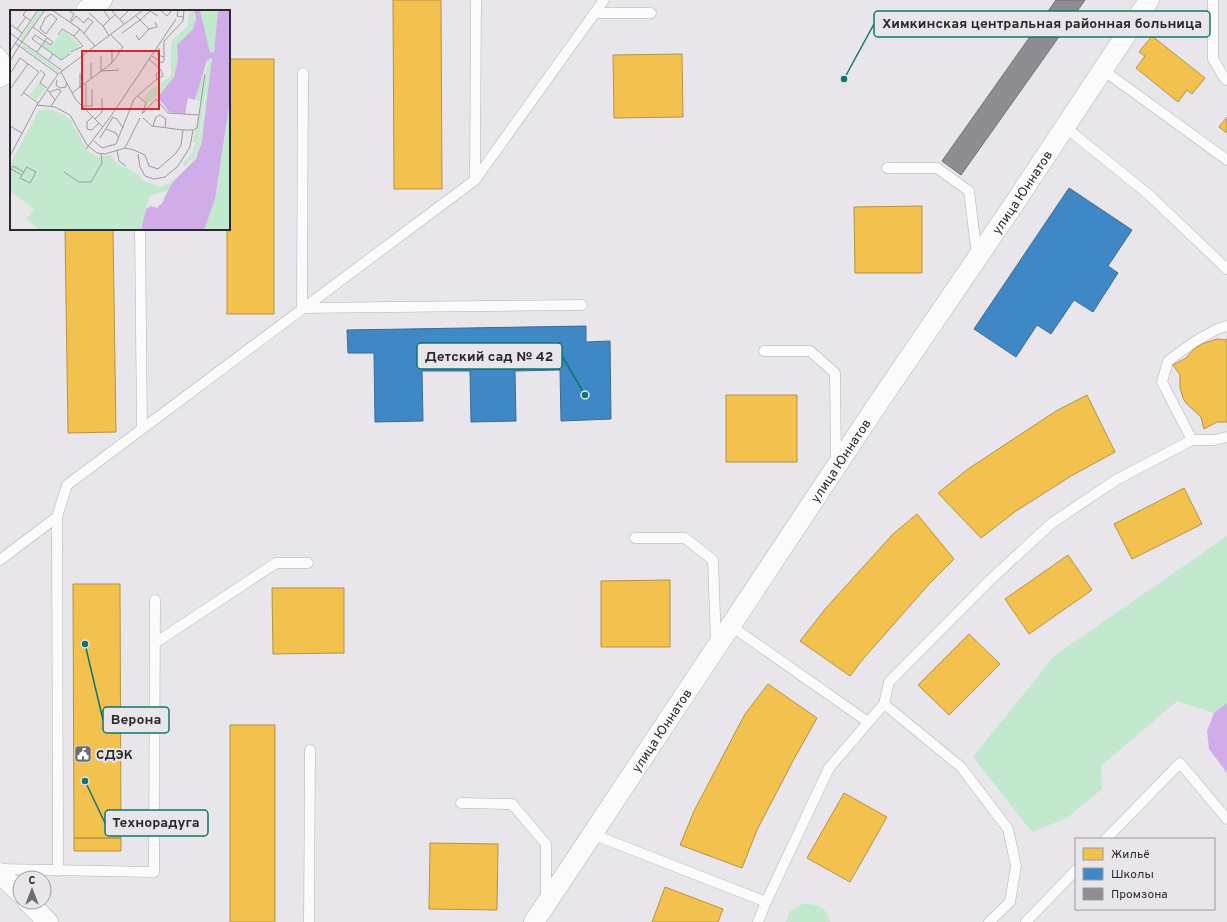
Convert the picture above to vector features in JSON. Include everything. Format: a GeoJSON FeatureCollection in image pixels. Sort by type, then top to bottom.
{"type":"FeatureCollection","features":[{"type":"Feature","properties":{"kind":"main road"},"geometry":{"type":"LineString","coordinates":[[88,10],[101,0]]}},
{"type":"Feature","properties":{"kind":"main road"},"geometry":{"type":"LineString","coordinates":[[0,76],[10,69]]}},
{"type":"Feature","properties":{"kind":"street","name":"улица Юннатов"},"geometry":{"type":"LineString","coordinates":[[534,922],[836,466],[1149,0]]}},
{"type":"Feature","properties":{"kind":"street"},"geometry":{"type":"LineString","coordinates":[[0,873],[12,885]]}},
{"type":"Feature","properties":{"kind":"street"},"geometry":{"type":"LineString","coordinates":[[36,910],[48,922]]}},
{"type":"Feature","properties":{"kind":"lane"},"geometry":{"type":"LineString","coordinates":[[475,180],[476,0]]}},
{"type":"Feature","properties":{"kind":"lane"},"geometry":{"type":"LineString","coordinates":[[58,871],[57,517],[67,485],[475,180],[604,0]]}},
{"type":"Feature","properties":{"kind":"lane"},"geometry":{"type":"LineString","coordinates":[[1213,0],[1212,59],[1227,80]]}},
{"type":"Feature","properties":{"kind":"lane"},"geometry":{"type":"LineString","coordinates":[[594,13],[650,13]]}},
{"type":"Feature","properties":{"kind":"lane"},"geometry":{"type":"LineString","coordinates":[[0,53],[10,67]]}},
{"type":"Feature","properties":{"kind":"lane"},"geometry":{"type":"LineString","coordinates":[[1103,70],[1227,160]]}},
{"type":"Feature","properties":{"kind":"lane"},"geometry":{"type":"LineString","coordinates":[[302,308],[303,74]]}},
{"type":"Feature","properties":{"kind":"lane"},"geometry":{"type":"LineString","coordinates":[[1065,127],[1148,194],[1227,269]]}},
{"type":"Feature","properties":{"kind":"lane"},"geometry":{"type":"LineString","coordinates":[[887,168],[937,168],[969,191],[977,258]]}},
{"type":"Feature","properties":{"kind":"lane"},"geometry":{"type":"LineString","coordinates":[[140,230],[142,429]]}},
{"type":"Feature","properties":{"kind":"lane"},"geometry":{"type":"LineString","coordinates":[[302,308],[582,305]]}},
{"type":"Feature","properties":{"kind":"lane"},"geometry":{"type":"LineString","coordinates":[[1192,440],[1162,382],[1168,361],[1194,342],[1217,329],[1227,326]]}},
{"type":"Feature","properties":{"kind":"lane"},"geometry":{"type":"LineString","coordinates":[[764,351],[810,351],[835,373],[836,466]]}},
{"type":"Feature","properties":{"kind":"lane"},"geometry":{"type":"LineString","coordinates":[[758,922],[829,768],[884,704],[889,682],[989,581],[1052,523],[1116,480],[1192,440],[1214,440],[1227,437]]}},
{"type":"Feature","properties":{"kind":"lane"},"geometry":{"type":"LineString","coordinates":[[0,560],[57,517]]}},
{"type":"Feature","properties":{"kind":"lane"},"geometry":{"type":"LineString","coordinates":[[635,538],[685,538],[714,560],[716,647]]}},
{"type":"Feature","properties":{"kind":"lane"},"geometry":{"type":"LineString","coordinates":[[154,644],[276,563],[308,563]]}},
{"type":"Feature","properties":{"kind":"lane"},"geometry":{"type":"LineString","coordinates":[[0,869],[154,872],[155,600]]}},
{"type":"Feature","properties":{"kind":"lane"},"geometry":{"type":"LineString","coordinates":[[731,626],[868,722]]}},
{"type":"Feature","properties":{"kind":"lane"},"geometry":{"type":"LineString","coordinates":[[884,704],[961,767],[1008,828],[1016,866],[1010,902],[989,922]]}},
{"type":"Feature","properties":{"kind":"lane"},"geometry":{"type":"LineString","coordinates":[[309,922],[310,750]]}},
{"type":"Feature","properties":{"kind":"lane"},"geometry":{"type":"LineString","coordinates":[[1107,838],[1180,763],[1227,820]]}},
{"type":"Feature","properties":{"kind":"lane"},"geometry":{"type":"LineString","coordinates":[[461,803],[512,804],[546,844],[546,903]]}},
{"type":"Feature","properties":{"kind":"lane"},"geometry":{"type":"LineString","coordinates":[[592,834],[766,902]]}},
{"type":"Feature","properties":{"kind":"lane"},"geometry":{"type":"LineString","coordinates":[[1026,922],[1075,871]]}},
{"type":"Feature","properties":{"kind":"green space"},"geometry":{"type":"Polygon","coordinates":[[[1227,536],[1227,703],[1214,713],[1177,701],[1101,766],[1102,789],[1067,818],[1032,832],[973,757],[1054,656],[1227,536]]]}},
{"type":"Feature","properties":{"kind":"green space"},"geometry":{"type":"Polygon","coordinates":[[[803,904],[817,905],[824,909],[830,922],[786,922],[790,911],[803,904]]]}},
{"type":"Feature","properties":{"kind":"shaded area"},"geometry":{"type":"Polygon","coordinates":[[[1227,703],[1227,773],[1209,749],[1207,731],[1214,713],[1227,703]]]}},
{"type":"Feature","properties":{"kind":"building: Жильё"},"geometry":{"type":"Polygon","coordinates":[[[393,0],[441,0],[442,189],[394,189],[393,0]]]}},
{"type":"Feature","properties":{"kind":"building: Жильё"},"geometry":{"type":"Polygon","coordinates":[[[1152,36],[1205,78],[1192,94],[1187,90],[1178,102],[1136,68],[1145,56],[1139,52],[1152,36]]]}},
{"type":"Feature","properties":{"kind":"building: Жильё"},"geometry":{"type":"Polygon","coordinates":[[[682,54],[683,117],[614,118],[613,55],[682,54]]]}},
{"type":"Feature","properties":{"kind":"building: Жильё"},"geometry":{"type":"Polygon","coordinates":[[[230,59],[274,59],[274,314],[227,314],[227,230],[230,230],[230,59]]]}},
{"type":"Feature","properties":{"kind":"building: Жильё"},"geometry":{"type":"Polygon","coordinates":[[[1227,117],[1227,133],[1219,127],[1227,117]]]}},
{"type":"Feature","properties":{"kind":"building: Жильё"},"geometry":{"type":"Polygon","coordinates":[[[922,206],[922,273],[855,273],[854,207],[922,206]]]}},
{"type":"Feature","properties":{"kind":"building: Жильё"},"geometry":{"type":"Polygon","coordinates":[[[65,230],[113,230],[116,432],[68,433],[65,230]]]}},
{"type":"Feature","properties":{"kind":"building: Жильё"},"geometry":{"type":"Polygon","coordinates":[[[1217,339],[1227,339],[1227,422],[1217,422],[1204,429],[1201,417],[1186,403],[1183,398],[1180,387],[1180,375],[1173,365],[1186,358],[1195,348],[1217,339]]]}},
{"type":"Feature","properties":{"kind":"building: Жильё"},"geometry":{"type":"Polygon","coordinates":[[[726,395],[797,395],[797,462],[726,462],[726,395]]]}},
{"type":"Feature","properties":{"kind":"building: Жильё"},"geometry":{"type":"Polygon","coordinates":[[[1087,395],[1115,452],[1071,476],[1016,511],[981,538],[938,493],[968,469],[1056,411],[1087,395]]]}},
{"type":"Feature","properties":{"kind":"building: Жильё"},"geometry":{"type":"Polygon","coordinates":[[[1184,488],[1202,524],[1132,559],[1114,524],[1184,488]]]}},
{"type":"Feature","properties":{"kind":"building: Жильё"},"geometry":{"type":"Polygon","coordinates":[[[917,514],[954,559],[930,583],[863,659],[850,676],[800,641],[826,608],[893,534],[917,514]]]}},
{"type":"Feature","properties":{"kind":"building: Жильё"},"geometry":{"type":"Polygon","coordinates":[[[1068,555],[1092,590],[1029,634],[1005,599],[1068,555]]]}},
{"type":"Feature","properties":{"kind":"building: Жильё"},"geometry":{"type":"Polygon","coordinates":[[[670,580],[670,647],[601,647],[601,581],[670,580]]]}},
{"type":"Feature","properties":{"kind":"building: Жильё"},"geometry":{"type":"Polygon","coordinates":[[[73,584],[120,584],[121,838],[74,838],[73,584]]]}},
{"type":"Feature","properties":{"kind":"building: Жильё"},"geometry":{"type":"Polygon","coordinates":[[[272,588],[344,588],[344,653],[273,654],[272,588]]]}},
{"type":"Feature","properties":{"kind":"building: Жильё"},"geometry":{"type":"Polygon","coordinates":[[[969,634],[1000,664],[949,715],[918,685],[969,634]]]}},
{"type":"Feature","properties":{"kind":"building: Жильё"},"geometry":{"type":"Polygon","coordinates":[[[768,684],[817,718],[757,830],[742,868],[680,845],[694,811],[745,714],[768,684]]]}},
{"type":"Feature","properties":{"kind":"building: Жильё"},"geometry":{"type":"Polygon","coordinates":[[[230,725],[275,725],[275,922],[230,922],[230,725]]]}},
{"type":"Feature","properties":{"kind":"building: Жильё"},"geometry":{"type":"Polygon","coordinates":[[[844,793],[887,817],[850,882],[807,858],[844,793]]]}},
{"type":"Feature","properties":{"kind":"building: Жильё"},"geometry":{"type":"Polygon","coordinates":[[[74,838],[121,838],[121,851],[74,851],[74,838]]]}},
{"type":"Feature","properties":{"kind":"building: Жильё"},"geometry":{"type":"Polygon","coordinates":[[[430,843],[498,844],[497,910],[429,909],[430,843]]]}},
{"type":"Feature","properties":{"kind":"building: Жильё"},"geometry":{"type":"Polygon","coordinates":[[[665,887],[723,909],[718,922],[652,922],[665,887]]]}},
{"type":"Feature","properties":{"kind":"building: Школы"},"geometry":{"type":"Polygon","coordinates":[[[1069,188],[1132,230],[1108,266],[1118,273],[1093,312],[1074,300],[1051,334],[1037,325],[1016,357],[974,329],[1069,188]]]}},
{"type":"Feature","properties":{"kind":"building: Школы"},"geometry":{"type":"Polygon","coordinates":[[[586,326],[586,342],[610,341],[611,419],[561,421],[560,370],[515,371],[516,421],[471,422],[470,371],[422,371],[423,421],[375,422],[374,353],[348,353],[347,330],[586,326]]]}},
{"type":"Feature","properties":{"kind":"building: Промзона"},"geometry":{"type":"Polygon","coordinates":[[[1056,0],[1085,0],[961,175],[942,161],[1056,0]]]}},
{"type":"Feature","properties":{"kind":"place","name":"Химкинская центральная районная больница"},"geometry":{"type":"Point","coordinates":[844,79]}},
{"type":"Feature","properties":{"kind":"place","name":"Детский сад № 42"},"geometry":{"type":"Point","coordinates":[585,395]}},
{"type":"Feature","properties":{"kind":"place","name":"Верона"},"geometry":{"type":"Point","coordinates":[85,644]}},
{"type":"Feature","properties":{"kind":"place","name":"СДЭК"},"geometry":{"type":"Point","coordinates":[83,754]}},
{"type":"Feature","properties":{"kind":"place","name":"Технорадуга"},"geometry":{"type":"Point","coordinates":[85,781]}}]}
